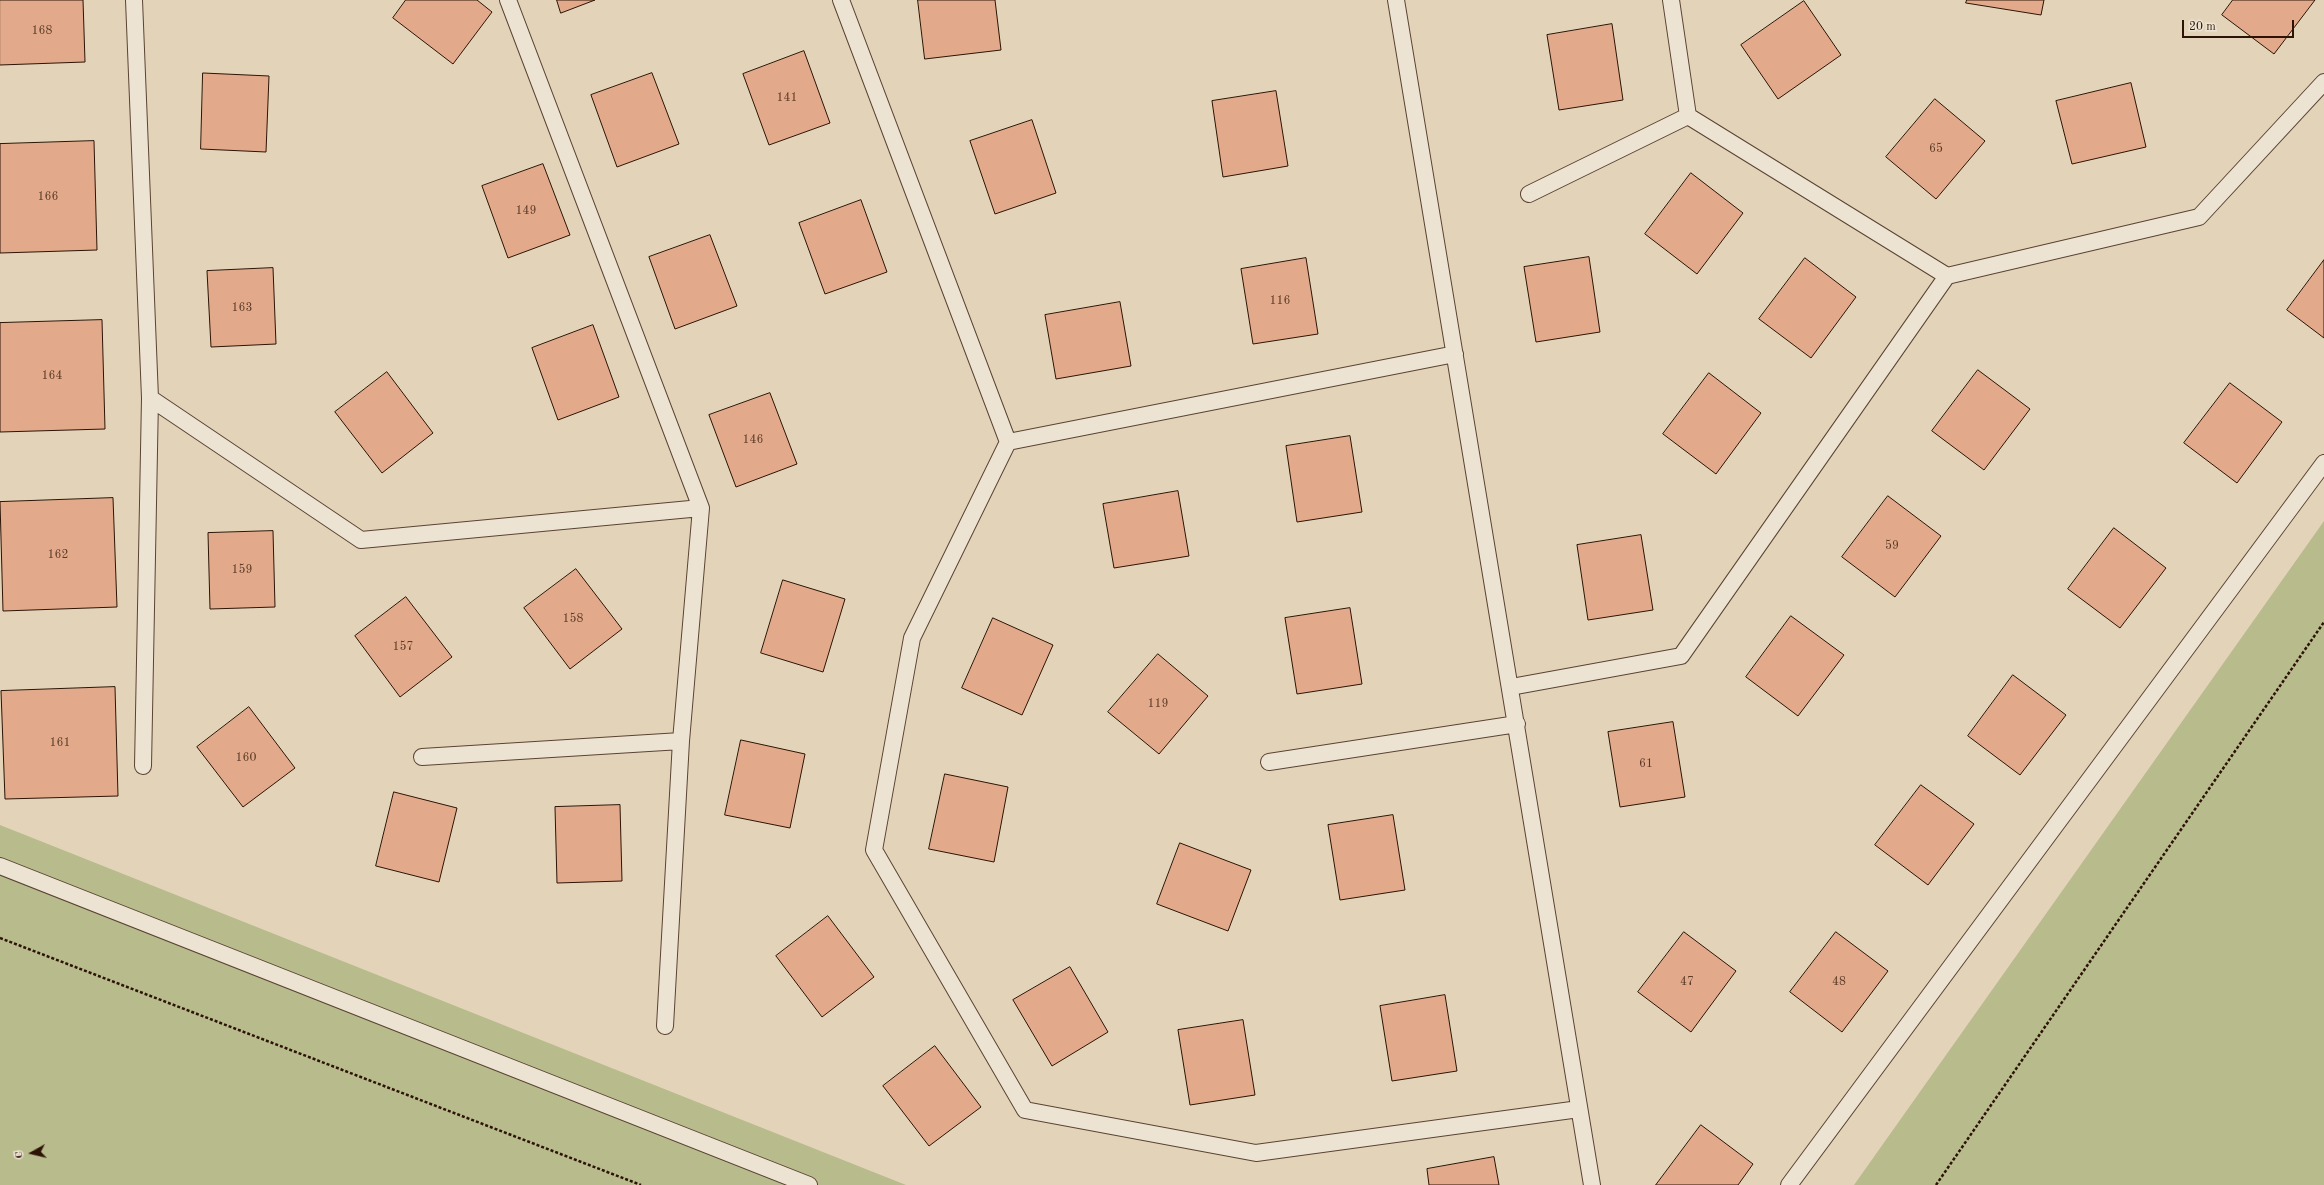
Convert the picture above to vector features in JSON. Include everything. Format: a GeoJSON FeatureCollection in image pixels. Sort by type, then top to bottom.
{"type":"FeatureCollection","features":[{"type":"Feature","properties":{"kind":"lane"},"geometry":{"type":"LineString","coordinates":[[134,0],[150,398],[144,766]]}},
{"type":"Feature","properties":{"kind":"lane"},"geometry":{"type":"LineString","coordinates":[[508,0],[701,508],[682,741],[665,1026]]}},
{"type":"Feature","properties":{"kind":"lane"},"geometry":{"type":"LineString","coordinates":[[841,0],[1008,442],[912,638],[874,850],[1025,1110],[1256,1153],[1579,1108]]}},
{"type":"Feature","properties":{"kind":"lane"},"geometry":{"type":"LineString","coordinates":[[1396,0],[1511,687],[1592,1185]]}},
{"type":"Feature","properties":{"kind":"lane"},"geometry":{"type":"LineString","coordinates":[[1671,0],[1688,116],[1947,276]]}},
{"type":"Feature","properties":{"kind":"lane"},"geometry":{"type":"LineString","coordinates":[[1511,687],[1681,656],[1947,276],[2199,217],[2324,82]]}},
{"type":"Feature","properties":{"kind":"lane"},"geometry":{"type":"LineString","coordinates":[[1529,194],[1688,116]]}},
{"type":"Feature","properties":{"kind":"lane"},"geometry":{"type":"LineString","coordinates":[[1008,442],[1455,354]]}},
{"type":"Feature","properties":{"kind":"lane"},"geometry":{"type":"LineString","coordinates":[[150,398],[361,540],[701,508]]}},
{"type":"Feature","properties":{"kind":"lane"},"geometry":{"type":"LineString","coordinates":[[1790,1185],[2324,463]]}},
{"type":"Feature","properties":{"kind":"lane"},"geometry":{"type":"LineString","coordinates":[[1269,762],[1517,724]]}},
{"type":"Feature","properties":{"kind":"lane"},"geometry":{"type":"LineString","coordinates":[[422,757],[682,741]]}},
{"type":"Feature","properties":{"kind":"lane"},"geometry":{"type":"LineString","coordinates":[[0,866],[808,1185]]}},
{"type":"Feature","properties":{"kind":"path"},"geometry":{"type":"LineString","coordinates":[[1936,1185],[2324,622]]}},
{"type":"Feature","properties":{"kind":"path"},"geometry":{"type":"LineString","coordinates":[[0,938],[641,1185]]}},
{"type":"Feature","properties":{"kind":"green space"},"geometry":{"type":"Polygon","coordinates":[[[2324,521],[2324,1185],[1854,1185],[2324,521]]]}},
{"type":"Feature","properties":{"kind":"green space"},"geometry":{"type":"Polygon","coordinates":[[[0,825],[906,1185],[0,1185],[0,825]]]}},
{"type":"Feature","properties":{"kind":"building"},"geometry":{"type":"Polygon","coordinates":[[[0,0],[83,0],[85,62],[0,65],[0,0]]]}},
{"type":"Feature","properties":{"kind":"building"},"geometry":{"type":"Polygon","coordinates":[[[406,0],[477,0],[492,12],[453,64],[393,18],[406,0]]]}},
{"type":"Feature","properties":{"kind":"building"},"geometry":{"type":"Polygon","coordinates":[[[557,0],[595,0],[561,13],[557,0]]]}},
{"type":"Feature","properties":{"kind":"building"},"geometry":{"type":"Polygon","coordinates":[[[918,0],[995,0],[1001,50],[925,59],[918,0]]]}},
{"type":"Feature","properties":{"kind":"building"},"geometry":{"type":"Polygon","coordinates":[[[1967,0],[2044,0],[2041,15],[1966,3],[1967,0]]]}},
{"type":"Feature","properties":{"kind":"building"},"geometry":{"type":"Polygon","coordinates":[[[2233,0],[2315,0],[2274,54],[2222,15],[2233,0]]]}},
{"type":"Feature","properties":{"kind":"building"},"geometry":{"type":"Polygon","coordinates":[[[1804,1],[1841,55],[1778,99],[1741,45],[1804,1]]]}},
{"type":"Feature","properties":{"kind":"building"},"geometry":{"type":"Polygon","coordinates":[[[1612,24],[1623,100],[1559,110],[1547,35],[1612,24]]]}},
{"type":"Feature","properties":{"kind":"building"},"geometry":{"type":"Polygon","coordinates":[[[804,51],[830,123],[769,145],[743,74],[804,51]]]}},
{"type":"Feature","properties":{"kind":"building"},"geometry":{"type":"Polygon","coordinates":[[[203,73],[269,76],[266,152],[201,149],[203,73]]]}},
{"type":"Feature","properties":{"kind":"building"},"geometry":{"type":"Polygon","coordinates":[[[652,73],[679,144],[617,167],[591,95],[652,73]]]}},
{"type":"Feature","properties":{"kind":"building"},"geometry":{"type":"Polygon","coordinates":[[[2131,83],[2146,147],[2072,164],[2056,101],[2131,83]]]}},
{"type":"Feature","properties":{"kind":"building"},"geometry":{"type":"Polygon","coordinates":[[[1276,91],[1288,166],[1223,177],[1212,101],[1276,91]]]}},
{"type":"Feature","properties":{"kind":"building"},"geometry":{"type":"Polygon","coordinates":[[[1935,99],[1985,141],[1936,199],[1886,157],[1935,99]]]}},
{"type":"Feature","properties":{"kind":"building"},"geometry":{"type":"Polygon","coordinates":[[[1032,120],[1056,193],[995,214],[970,141],[1032,120]]]}},
{"type":"Feature","properties":{"kind":"building"},"geometry":{"type":"Polygon","coordinates":[[[94,141],[97,250],[0,253],[0,144],[94,141]]]}},
{"type":"Feature","properties":{"kind":"building"},"geometry":{"type":"Polygon","coordinates":[[[543,164],[570,235],[508,258],[482,186],[543,164]]]}},
{"type":"Feature","properties":{"kind":"building"},"geometry":{"type":"Polygon","coordinates":[[[1691,173],[1743,213],[1697,274],[1645,234],[1691,173]]]}},
{"type":"Feature","properties":{"kind":"building"},"geometry":{"type":"Polygon","coordinates":[[[861,200],[887,272],[825,294],[799,223],[861,200]]]}},
{"type":"Feature","properties":{"kind":"building"},"geometry":{"type":"Polygon","coordinates":[[[710,235],[737,306],[675,329],[649,257],[710,235]]]}},
{"type":"Feature","properties":{"kind":"building"},"geometry":{"type":"Polygon","coordinates":[[[1589,257],[1600,332],[1536,342],[1524,267],[1589,257]]]}},
{"type":"Feature","properties":{"kind":"building"},"geometry":{"type":"Polygon","coordinates":[[[1306,258],[1318,334],[1253,344],[1241,269],[1306,258]]]}},
{"type":"Feature","properties":{"kind":"building"},"geometry":{"type":"Polygon","coordinates":[[[1805,258],[1856,297],[1811,358],[1759,319],[1805,258]]]}},
{"type":"Feature","properties":{"kind":"building"},"geometry":{"type":"Polygon","coordinates":[[[2324,260],[2324,338],[2287,310],[2324,260]]]}},
{"type":"Feature","properties":{"kind":"building"},"geometry":{"type":"Polygon","coordinates":[[[273,268],[276,344],[211,347],[207,271],[273,268]]]}},
{"type":"Feature","properties":{"kind":"building"},"geometry":{"type":"Polygon","coordinates":[[[1120,302],[1131,366],[1056,379],[1045,315],[1120,302]]]}},
{"type":"Feature","properties":{"kind":"building"},"geometry":{"type":"Polygon","coordinates":[[[102,320],[105,429],[0,432],[0,323],[102,320]]]}},
{"type":"Feature","properties":{"kind":"building"},"geometry":{"type":"Polygon","coordinates":[[[593,325],[619,397],[558,420],[532,348],[593,325]]]}},
{"type":"Feature","properties":{"kind":"building"},"geometry":{"type":"Polygon","coordinates":[[[1978,370],[2030,409],[1984,470],[1932,431],[1978,370]]]}},
{"type":"Feature","properties":{"kind":"building"},"geometry":{"type":"Polygon","coordinates":[[[387,372],[433,433],[382,473],[335,412],[387,372]]]}},
{"type":"Feature","properties":{"kind":"building"},"geometry":{"type":"Polygon","coordinates":[[[1709,373],[1761,413],[1716,474],[1663,434],[1709,373]]]}},
{"type":"Feature","properties":{"kind":"building"},"geometry":{"type":"Polygon","coordinates":[[[2230,383],[2282,422],[2237,483],[2184,443],[2230,383]]]}},
{"type":"Feature","properties":{"kind":"building"},"geometry":{"type":"Polygon","coordinates":[[[770,393],[797,464],[736,487],[709,415],[770,393]]]}},
{"type":"Feature","properties":{"kind":"building"},"geometry":{"type":"Polygon","coordinates":[[[1350,436],[1362,512],[1297,522],[1286,446],[1350,436]]]}},
{"type":"Feature","properties":{"kind":"building"},"geometry":{"type":"Polygon","coordinates":[[[1178,491],[1189,556],[1114,568],[1103,504],[1178,491]]]}},
{"type":"Feature","properties":{"kind":"building"},"geometry":{"type":"Polygon","coordinates":[[[1888,496],[1941,536],[1895,597],[1842,557],[1888,496]]]}},
{"type":"Feature","properties":{"kind":"building"},"geometry":{"type":"Polygon","coordinates":[[[113,498],[117,607],[3,611],[0,502],[113,498]]]}},
{"type":"Feature","properties":{"kind":"building"},"geometry":{"type":"Polygon","coordinates":[[[2114,528],[2166,568],[2120,628],[2068,589],[2114,528]]]}},
{"type":"Feature","properties":{"kind":"building"},"geometry":{"type":"Polygon","coordinates":[[[273,531],[275,607],[210,609],[208,533],[273,531]]]}},
{"type":"Feature","properties":{"kind":"building"},"geometry":{"type":"Polygon","coordinates":[[[1641,535],[1653,610],[1588,620],[1577,545],[1641,535]]]}},
{"type":"Feature","properties":{"kind":"building"},"geometry":{"type":"Polygon","coordinates":[[[576,569],[622,629],[570,669],[524,608],[576,569]]]}},
{"type":"Feature","properties":{"kind":"building"},"geometry":{"type":"Polygon","coordinates":[[[783,580],[845,599],[823,672],[761,653],[783,580]]]}},
{"type":"Feature","properties":{"kind":"building"},"geometry":{"type":"Polygon","coordinates":[[[406,597],[452,657],[400,697],[355,636],[406,597]]]}},
{"type":"Feature","properties":{"kind":"building"},"geometry":{"type":"Polygon","coordinates":[[[1350,608],[1362,684],[1297,694],[1285,618],[1350,608]]]}},
{"type":"Feature","properties":{"kind":"building"},"geometry":{"type":"Polygon","coordinates":[[[1791,616],[1844,655],[1798,716],[1746,677],[1791,616]]]}},
{"type":"Feature","properties":{"kind":"building"},"geometry":{"type":"Polygon","coordinates":[[[993,618],[1053,645],[1022,715],[962,688],[993,618]]]}},
{"type":"Feature","properties":{"kind":"building"},"geometry":{"type":"Polygon","coordinates":[[[1158,654],[1208,696],[1159,754],[1108,712],[1158,654]]]}},
{"type":"Feature","properties":{"kind":"building"},"geometry":{"type":"Polygon","coordinates":[[[2013,675],[2066,715],[2020,775],[1968,736],[2013,675]]]}},
{"type":"Feature","properties":{"kind":"building"},"geometry":{"type":"Polygon","coordinates":[[[115,687],[118,796],[5,799],[1,691],[115,687]]]}},
{"type":"Feature","properties":{"kind":"building"},"geometry":{"type":"Polygon","coordinates":[[[249,707],[295,768],[243,807],[197,747],[249,707]]]}},
{"type":"Feature","properties":{"kind":"building"},"geometry":{"type":"Polygon","coordinates":[[[1673,722],[1685,797],[1620,807],[1608,732],[1673,722]]]}},
{"type":"Feature","properties":{"kind":"building"},"geometry":{"type":"Polygon","coordinates":[[[741,740],[805,754],[790,828],[725,815],[741,740]]]}},
{"type":"Feature","properties":{"kind":"building"},"geometry":{"type":"Polygon","coordinates":[[[945,774],[1008,787],[994,862],[929,849],[945,774]]]}},
{"type":"Feature","properties":{"kind":"building"},"geometry":{"type":"Polygon","coordinates":[[[1921,785],[1974,824],[1928,885],[1875,845],[1921,785]]]}},
{"type":"Feature","properties":{"kind":"building"},"geometry":{"type":"Polygon","coordinates":[[[394,792],[457,808],[439,882],[376,866],[394,792]]]}},
{"type":"Feature","properties":{"kind":"building"},"geometry":{"type":"Polygon","coordinates":[[[620,805],[622,881],[557,883],[555,807],[620,805]]]}},
{"type":"Feature","properties":{"kind":"building"},"geometry":{"type":"Polygon","coordinates":[[[1393,815],[1405,890],[1340,900],[1328,825],[1393,815]]]}},
{"type":"Feature","properties":{"kind":"building"},"geometry":{"type":"Polygon","coordinates":[[[1180,843],[1251,870],[1228,931],[1157,904],[1180,843]]]}},
{"type":"Feature","properties":{"kind":"building"},"geometry":{"type":"Polygon","coordinates":[[[828,916],[874,977],[822,1017],[776,956],[828,916]]]}},
{"type":"Feature","properties":{"kind":"building"},"geometry":{"type":"Polygon","coordinates":[[[1684,932],[1736,971],[1691,1032],[1638,992],[1684,932]]]}},
{"type":"Feature","properties":{"kind":"building"},"geometry":{"type":"Polygon","coordinates":[[[1836,932],[1888,971],[1842,1032],[1790,992],[1836,932]]]}},
{"type":"Feature","properties":{"kind":"building"},"geometry":{"type":"Polygon","coordinates":[[[1070,967],[1108,1032],[1052,1066],[1013,1000],[1070,967]]]}},
{"type":"Feature","properties":{"kind":"building"},"geometry":{"type":"Polygon","coordinates":[[[1445,995],[1457,1071],[1392,1081],[1380,1006],[1445,995]]]}},
{"type":"Feature","properties":{"kind":"building"},"geometry":{"type":"Polygon","coordinates":[[[1243,1020],[1255,1095],[1190,1105],[1178,1030],[1243,1020]]]}},
{"type":"Feature","properties":{"kind":"building"},"geometry":{"type":"Polygon","coordinates":[[[935,1046],[981,1107],[929,1146],[883,1086],[935,1046]]]}},
{"type":"Feature","properties":{"kind":"building"},"geometry":{"type":"Polygon","coordinates":[[[1701,1125],[1753,1164],[1738,1185],[1656,1185],[1701,1125]]]}},
{"type":"Feature","properties":{"kind":"building"},"geometry":{"type":"Polygon","coordinates":[[[1494,1157],[1499,1185],[1429,1185],[1427,1169],[1494,1157]]]}}]}
